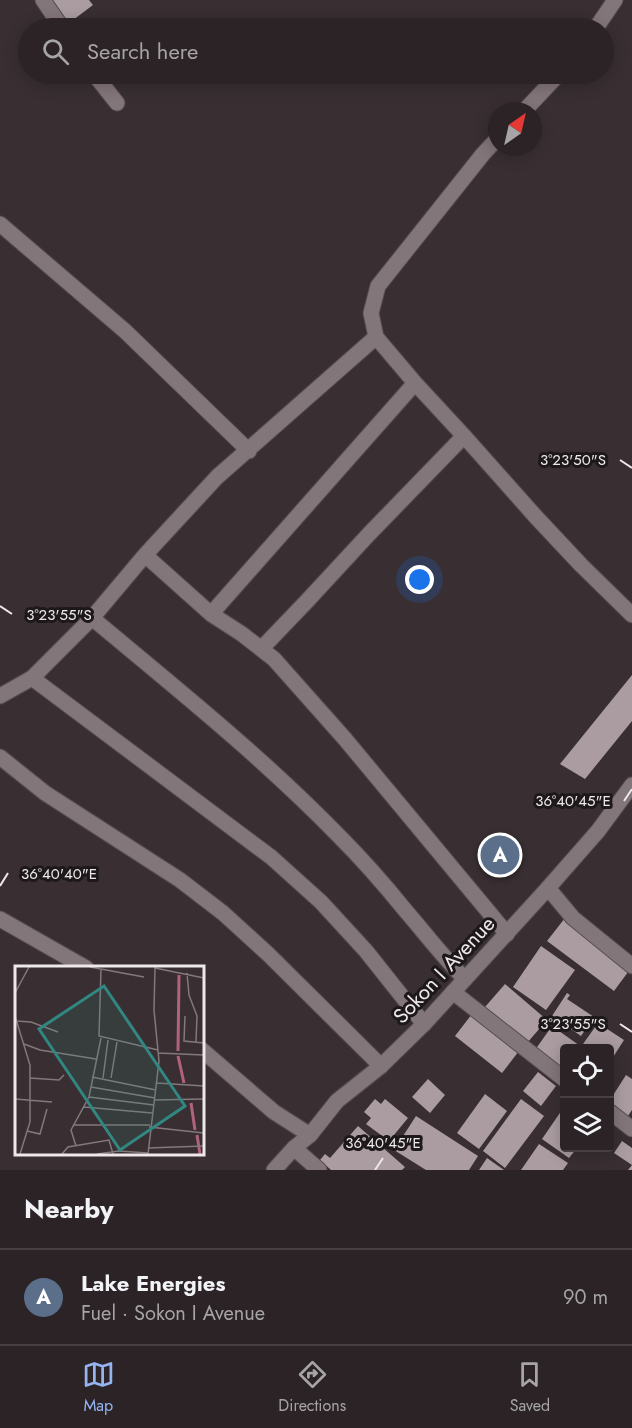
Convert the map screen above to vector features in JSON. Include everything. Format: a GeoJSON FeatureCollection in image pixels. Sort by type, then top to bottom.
{"type":"FeatureCollection","features":[{"type":"Feature","properties":{"kind":"street"},"geometry":{"type":"LineString","coordinates":[[43,0],[55,18]]}},
{"type":"Feature","properties":{"kind":"street"},"geometry":{"type":"LineString","coordinates":[[603,18],[615,0]]}},
{"type":"Feature","properties":{"kind":"street"},"geometry":{"type":"LineString","coordinates":[[102,84],[117,103]]}},
{"type":"Feature","properties":{"kind":"street"},"geometry":{"type":"LineString","coordinates":[[533,102],[550,84]]}},
{"type":"Feature","properties":{"kind":"street"},"geometry":{"type":"LineString","coordinates":[[488,149],[378,286],[371,313],[376,337],[581,565],[632,615]]}},
{"type":"Feature","properties":{"kind":"street"},"geometry":{"type":"LineString","coordinates":[[0,224],[125,331],[249,450]]}},
{"type":"Feature","properties":{"kind":"street"},"geometry":{"type":"LineString","coordinates":[[0,696],[32,678],[92,618],[145,555],[217,477],[376,337]]}},
{"type":"Feature","properties":{"kind":"street"},"geometry":{"type":"LineString","coordinates":[[211,614],[415,383]]}},
{"type":"Feature","properties":{"kind":"street"},"geometry":{"type":"LineString","coordinates":[[261,649],[464,436]]}},
{"type":"Feature","properties":{"kind":"street"},"geometry":{"type":"LineString","coordinates":[[145,555],[211,614],[274,659],[338,731],[507,934]]}},
{"type":"Feature","properties":{"kind":"street"},"geometry":{"type":"LineString","coordinates":[[92,618],[200,708],[301,798],[340,836],[448,963],[465,979]]}},
{"type":"Feature","properties":{"kind":"street"},"geometry":{"type":"LineString","coordinates":[[32,678],[271,857],[321,902],[366,951],[424,1024]]}},
{"type":"Feature","properties":{"kind":"street"},"geometry":{"type":"LineString","coordinates":[[0,757],[45,793],[180,880],[224,913],[381,1065]]}},
{"type":"Feature","properties":{"kind":"street","name":"Sokon I Avenue"},"geometry":{"type":"LineString","coordinates":[[274,1170],[294,1148],[310,1135],[338,1101],[381,1065],[424,1024],[598,831],[632,785]]}},
{"type":"Feature","properties":{"kind":"street"},"geometry":{"type":"LineString","coordinates":[[548,888],[573,918],[632,966]]}},
{"type":"Feature","properties":{"kind":"street"},"geometry":{"type":"LineString","coordinates":[[0,919],[82,966]]}},
{"type":"Feature","properties":{"kind":"street"},"geometry":{"type":"LineString","coordinates":[[453,992],[560,1076]]}},
{"type":"Feature","properties":{"kind":"street"},"geometry":{"type":"LineString","coordinates":[[204,1052],[274,1112],[310,1135]]}},
{"type":"Feature","properties":{"kind":"street"},"geometry":{"type":"LineString","coordinates":[[614,1116],[632,1129]]}},
{"type":"Feature","properties":{"kind":"street"},"geometry":{"type":"LineString","coordinates":[[294,1148],[319,1170]]}},
{"type":"Feature","properties":{"kind":"building"},"geometry":{"type":"Polygon","coordinates":[[[52,0],[89,0],[93,5],[76,18],[65,18],[52,0]]]}},
{"type":"Feature","properties":{"kind":"building"},"geometry":{"type":"Polygon","coordinates":[[[632,675],[632,721],[585,779],[560,764],[632,675]]]}},
{"type":"Feature","properties":{"kind":"building"},"geometry":{"type":"Polygon","coordinates":[[[565,918],[631,968],[614,991],[547,941],[565,918]]]}},
{"type":"Feature","properties":{"kind":"building"},"geometry":{"type":"Polygon","coordinates":[[[541,946],[575,970],[546,1010],[513,987],[541,946]]]}},
{"type":"Feature","properties":{"kind":"building"},"geometry":{"type":"Polygon","coordinates":[[[505,984],[547,1020],[527,1043],[485,1007],[505,984]]]}},
{"type":"Feature","properties":{"kind":"building"},"geometry":{"type":"Polygon","coordinates":[[[567,993],[570,995],[567,999],[594,1017],[581,1036],[552,1016],[567,993]]]}},
{"type":"Feature","properties":{"kind":"building"},"geometry":{"type":"Polygon","coordinates":[[[472,1014],[519,1051],[502,1073],[455,1036],[472,1014]]]}},
{"type":"Feature","properties":{"kind":"building"},"geometry":{"type":"Polygon","coordinates":[[[598,1023],[624,1040],[614,1056],[614,1044],[583,1044],[598,1023]]]}},
{"type":"Feature","properties":{"kind":"building"},"geometry":{"type":"Polygon","coordinates":[[[552,1026],[577,1044],[560,1044],[560,1068],[535,1050],[552,1026]]]}},
{"type":"Feature","properties":{"kind":"building"},"geometry":{"type":"Polygon","coordinates":[[[538,1072],[556,1086],[541,1106],[523,1091],[538,1072]]]}},
{"type":"Feature","properties":{"kind":"building"},"geometry":{"type":"Polygon","coordinates":[[[626,1075],[632,1079],[632,1110],[626,1119],[614,1112],[614,1094],[626,1075]]]}},
{"type":"Feature","properties":{"kind":"building"},"geometry":{"type":"Polygon","coordinates":[[[428,1079],[445,1095],[430,1113],[412,1097],[428,1079]]]}},
{"type":"Feature","properties":{"kind":"building"},"geometry":{"type":"Polygon","coordinates":[[[485,1094],[507,1111],[479,1149],[457,1133],[485,1094]]]}},
{"type":"Feature","properties":{"kind":"building"},"geometry":{"type":"Polygon","coordinates":[[[375,1099],[381,1104],[385,1099],[408,1118],[389,1141],[366,1124],[371,1118],[364,1112],[375,1099]]]}},
{"type":"Feature","properties":{"kind":"building"},"geometry":{"type":"Polygon","coordinates":[[[521,1099],[544,1116],[505,1168],[483,1151],[521,1099]]]}},
{"type":"Feature","properties":{"kind":"building"},"geometry":{"type":"Polygon","coordinates":[[[560,1113],[560,1152],[542,1139],[560,1113]]]}},
{"type":"Feature","properties":{"kind":"building"},"geometry":{"type":"Polygon","coordinates":[[[416,1116],[478,1156],[469,1170],[426,1170],[394,1150],[416,1116]]]}},
{"type":"Feature","properties":{"kind":"building"},"geometry":{"type":"Polygon","coordinates":[[[358,1126],[405,1167],[402,1170],[331,1170],[320,1160],[325,1154],[330,1158],[358,1126]]]}},
{"type":"Feature","properties":{"kind":"building"},"geometry":{"type":"Polygon","coordinates":[[[622,1141],[632,1148],[632,1165],[614,1153],[622,1141]]]}},
{"type":"Feature","properties":{"kind":"building"},"geometry":{"type":"Polygon","coordinates":[[[539,1144],[568,1163],[563,1170],[521,1170],[539,1144]]]}},
{"type":"Feature","properties":{"kind":"building"},"geometry":{"type":"Polygon","coordinates":[[[560,1152],[574,1152],[569,1158],[560,1152]]]}},
{"type":"Feature","properties":{"kind":"building"},"geometry":{"type":"Polygon","coordinates":[[[487,1158],[504,1170],[479,1170],[487,1158]]]}},
{"type":"Feature","properties":{"kind":"place","name":"Lake Energies"},"geometry":{"type":"Point","coordinates":[500,855]}}]}
